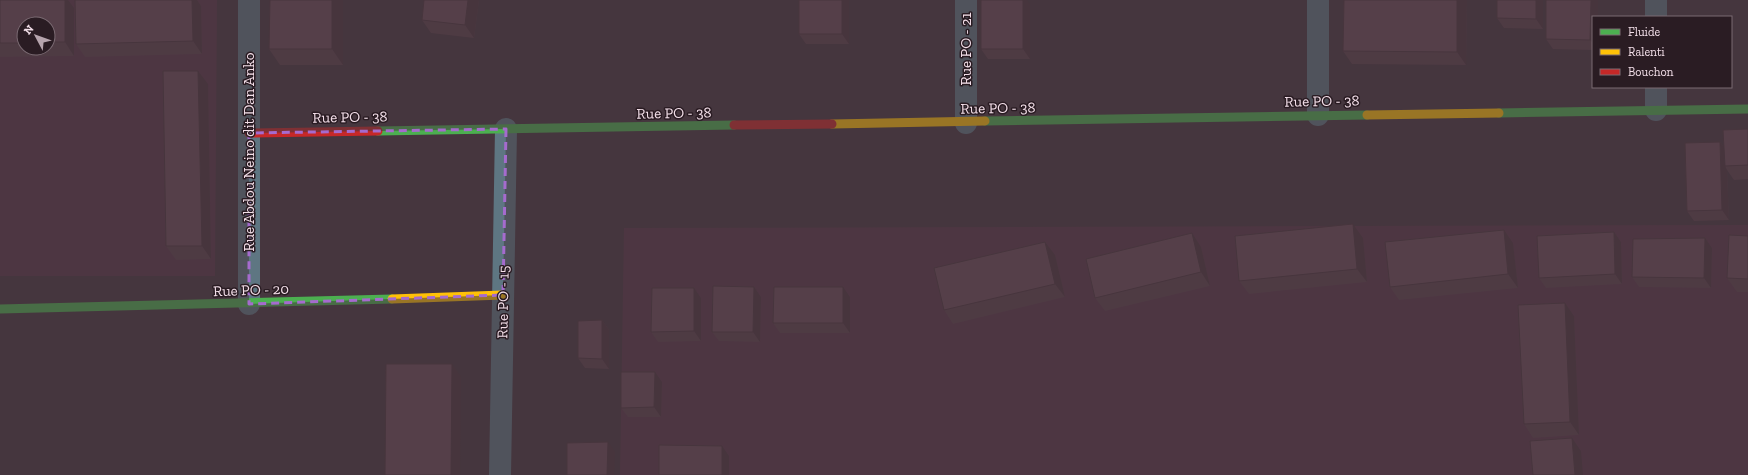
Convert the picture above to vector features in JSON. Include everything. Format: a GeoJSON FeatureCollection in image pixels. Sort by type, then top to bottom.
{"type":"FeatureCollection","features":[{"type":"Feature","properties":{"kind":"street","name":"Rue Abdou Neino dit Dan Anko"},"geometry":{"type":"LineString","coordinates":[[248,0],[249,304]]}},
{"type":"Feature","properties":{"kind":"street","name":"Rue PO - 21"},"geometry":{"type":"LineString","coordinates":[[966,0],[966,123]]}},
{"type":"Feature","properties":{"kind":"street"},"geometry":{"type":"LineString","coordinates":[[1318,0],[1318,115]]}},
{"type":"Feature","properties":{"kind":"street"},"geometry":{"type":"LineString","coordinates":[[1656,0],[1656,16]]}},
{"type":"Feature","properties":{"kind":"street"},"geometry":{"type":"LineString","coordinates":[[1656,88],[1656,110]]}},
{"type":"Feature","properties":{"kind":"street","name":"Rue PO - 38"},"geometry":{"type":"LineString","coordinates":[[248,133],[966,123],[1318,115],[1748,109]]}},
{"type":"Feature","properties":{"kind":"street","name":"Rue PO - 15"},"geometry":{"type":"LineString","coordinates":[[500,475],[506,129]]}},
{"type":"Feature","properties":{"kind":"street","name":"Rue PO - 20"},"geometry":{"type":"LineString","coordinates":[[0,309],[249,304],[503,295]]}},
{"type":"Feature","properties":{"kind":"highlighted area"},"geometry":{"type":"Polygon","coordinates":[[[506,129],[503,295],[249,304],[249,133],[506,129]]]}},
{"type":"Feature","properties":{"kind":"shaded area"},"geometry":{"type":"Polygon","coordinates":[[[0,0],[217,0],[215,276],[0,276],[0,0]]]}},
{"type":"Feature","properties":{"kind":"shaded area"},"geometry":{"type":"Polygon","coordinates":[[[1748,225],[1748,475],[620,475],[624,228],[1748,225]]]}},
{"type":"Feature","properties":{"kind":"building"},"geometry":{"type":"Polygon","coordinates":[[[0,0],[65,0],[65,42],[56,42],[56,16],[16,16],[16,43],[0,43],[0,0]]]}},
{"type":"Feature","properties":{"kind":"building"},"geometry":{"type":"Polygon","coordinates":[[[75,0],[192,0],[193,41],[76,44],[75,0]]]}},
{"type":"Feature","properties":{"kind":"building"},"geometry":{"type":"Polygon","coordinates":[[[270,0],[332,0],[332,49],[269,49],[270,0]]]}},
{"type":"Feature","properties":{"kind":"building"},"geometry":{"type":"Polygon","coordinates":[[[424,0],[468,0],[465,25],[422,20],[424,0]]]}},
{"type":"Feature","properties":{"kind":"building"},"geometry":{"type":"Polygon","coordinates":[[[799,0],[842,0],[842,34],[799,34],[799,0]]]}},
{"type":"Feature","properties":{"kind":"building"},"geometry":{"type":"Polygon","coordinates":[[[981,0],[1023,0],[1023,49],[981,49],[981,0]]]}},
{"type":"Feature","properties":{"kind":"building"},"geometry":{"type":"Polygon","coordinates":[[[1344,0],[1457,0],[1457,52],[1343,51],[1344,0]]]}},
{"type":"Feature","properties":{"kind":"building"},"geometry":{"type":"Polygon","coordinates":[[[1497,0],[1536,0],[1536,19],[1497,18],[1497,0]]]}},
{"type":"Feature","properties":{"kind":"building"},"geometry":{"type":"Polygon","coordinates":[[[1546,0],[1591,0],[1590,40],[1546,39],[1546,0]]]}},
{"type":"Feature","properties":{"kind":"building"},"geometry":{"type":"Polygon","coordinates":[[[163,71],[198,71],[202,246],[166,246],[163,71]]]}},
{"type":"Feature","properties":{"kind":"building"},"geometry":{"type":"Polygon","coordinates":[[[1748,129],[1748,165],[1725,166],[1723,130],[1748,129]]]}},
{"type":"Feature","properties":{"kind":"building"},"geometry":{"type":"Polygon","coordinates":[[[1720,142],[1722,210],[1687,211],[1685,143],[1720,142]]]}},
{"type":"Feature","properties":{"kind":"building"},"geometry":{"type":"Polygon","coordinates":[[[1353,224],[1357,269],[1239,281],[1235,236],[1353,224]]]}},
{"type":"Feature","properties":{"kind":"building"},"geometry":{"type":"Polygon","coordinates":[[[1504,230],[1508,274],[1390,287],[1385,242],[1504,230]]]}},
{"type":"Feature","properties":{"kind":"building"},"geometry":{"type":"Polygon","coordinates":[[[1614,232],[1615,274],[1539,278],[1537,236],[1614,232]]]}},
{"type":"Feature","properties":{"kind":"building"},"geometry":{"type":"Polygon","coordinates":[[[1192,233],[1201,272],[1095,298],[1086,259],[1192,233]]]}},
{"type":"Feature","properties":{"kind":"building"},"geometry":{"type":"Polygon","coordinates":[[[1729,235],[1748,236],[1748,279],[1727,278],[1729,235]]]}},
{"type":"Feature","properties":{"kind":"building"},"geometry":{"type":"Polygon","coordinates":[[[1705,238],[1704,278],[1632,277],[1633,239],[1705,238]]]}},
{"type":"Feature","properties":{"kind":"building"},"geometry":{"type":"Polygon","coordinates":[[[1045,242],[1055,284],[944,310],[934,268],[1045,242]]]}},
{"type":"Feature","properties":{"kind":"building"},"geometry":{"type":"Polygon","coordinates":[[[713,286],[754,287],[753,332],[712,332],[713,286]]]}},
{"type":"Feature","properties":{"kind":"building"},"geometry":{"type":"Polygon","coordinates":[[[774,287],[843,287],[843,323],[773,323],[774,287]]]}},
{"type":"Feature","properties":{"kind":"building"},"geometry":{"type":"Polygon","coordinates":[[[652,288],[694,288],[694,331],[651,332],[652,288]]]}},
{"type":"Feature","properties":{"kind":"building"},"geometry":{"type":"Polygon","coordinates":[[[1565,303],[1570,422],[1524,424],[1518,305],[1565,303]]]}},
{"type":"Feature","properties":{"kind":"building"},"geometry":{"type":"Polygon","coordinates":[[[602,320],[602,359],[578,358],[578,321],[602,320]]]}},
{"type":"Feature","properties":{"kind":"building"},"geometry":{"type":"Polygon","coordinates":[[[386,364],[452,364],[451,475],[385,475],[386,364]]]}},
{"type":"Feature","properties":{"kind":"building"},"geometry":{"type":"Polygon","coordinates":[[[621,372],[655,372],[654,407],[621,408],[621,372]]]}},
{"type":"Feature","properties":{"kind":"building"},"geometry":{"type":"Polygon","coordinates":[[[1572,438],[1575,475],[1533,475],[1530,441],[1572,438]]]}},
{"type":"Feature","properties":{"kind":"building"},"geometry":{"type":"Polygon","coordinates":[[[608,442],[607,475],[567,475],[567,443],[608,442]]]}},
{"type":"Feature","properties":{"kind":"building"},"geometry":{"type":"Polygon","coordinates":[[[659,445],[722,446],[722,475],[659,475],[659,445]]]}},
{"type":"Feature","properties":{"kind":"traffic: fast"},"geometry":{"type":"LineString","coordinates":[[1499,113],[1748,109]]}},
{"type":"Feature","properties":{"kind":"traffic: fast"},"geometry":{"type":"LineString","coordinates":[[985,121],[1367,115]]}},
{"type":"Feature","properties":{"kind":"traffic: fast"},"geometry":{"type":"LineString","coordinates":[[378,131],[734,125]]}},
{"type":"Feature","properties":{"kind":"traffic: fast"},"geometry":{"type":"LineString","coordinates":[[0,309],[392,299]]}},
{"type":"Feature","properties":{"kind":"traffic: slow"},"geometry":{"type":"LineString","coordinates":[[1367,115],[1499,113]]}},
{"type":"Feature","properties":{"kind":"traffic: slow"},"geometry":{"type":"LineString","coordinates":[[832,124],[985,121]]}},
{"type":"Feature","properties":{"kind":"traffic: slow"},"geometry":{"type":"LineString","coordinates":[[392,299],[503,295]]}},
{"type":"Feature","properties":{"kind":"traffic: jam"},"geometry":{"type":"LineString","coordinates":[[734,125],[832,124]]}},
{"type":"Feature","properties":{"kind":"traffic: jam"},"geometry":{"type":"LineString","coordinates":[[249,133],[378,131]]}}]}
